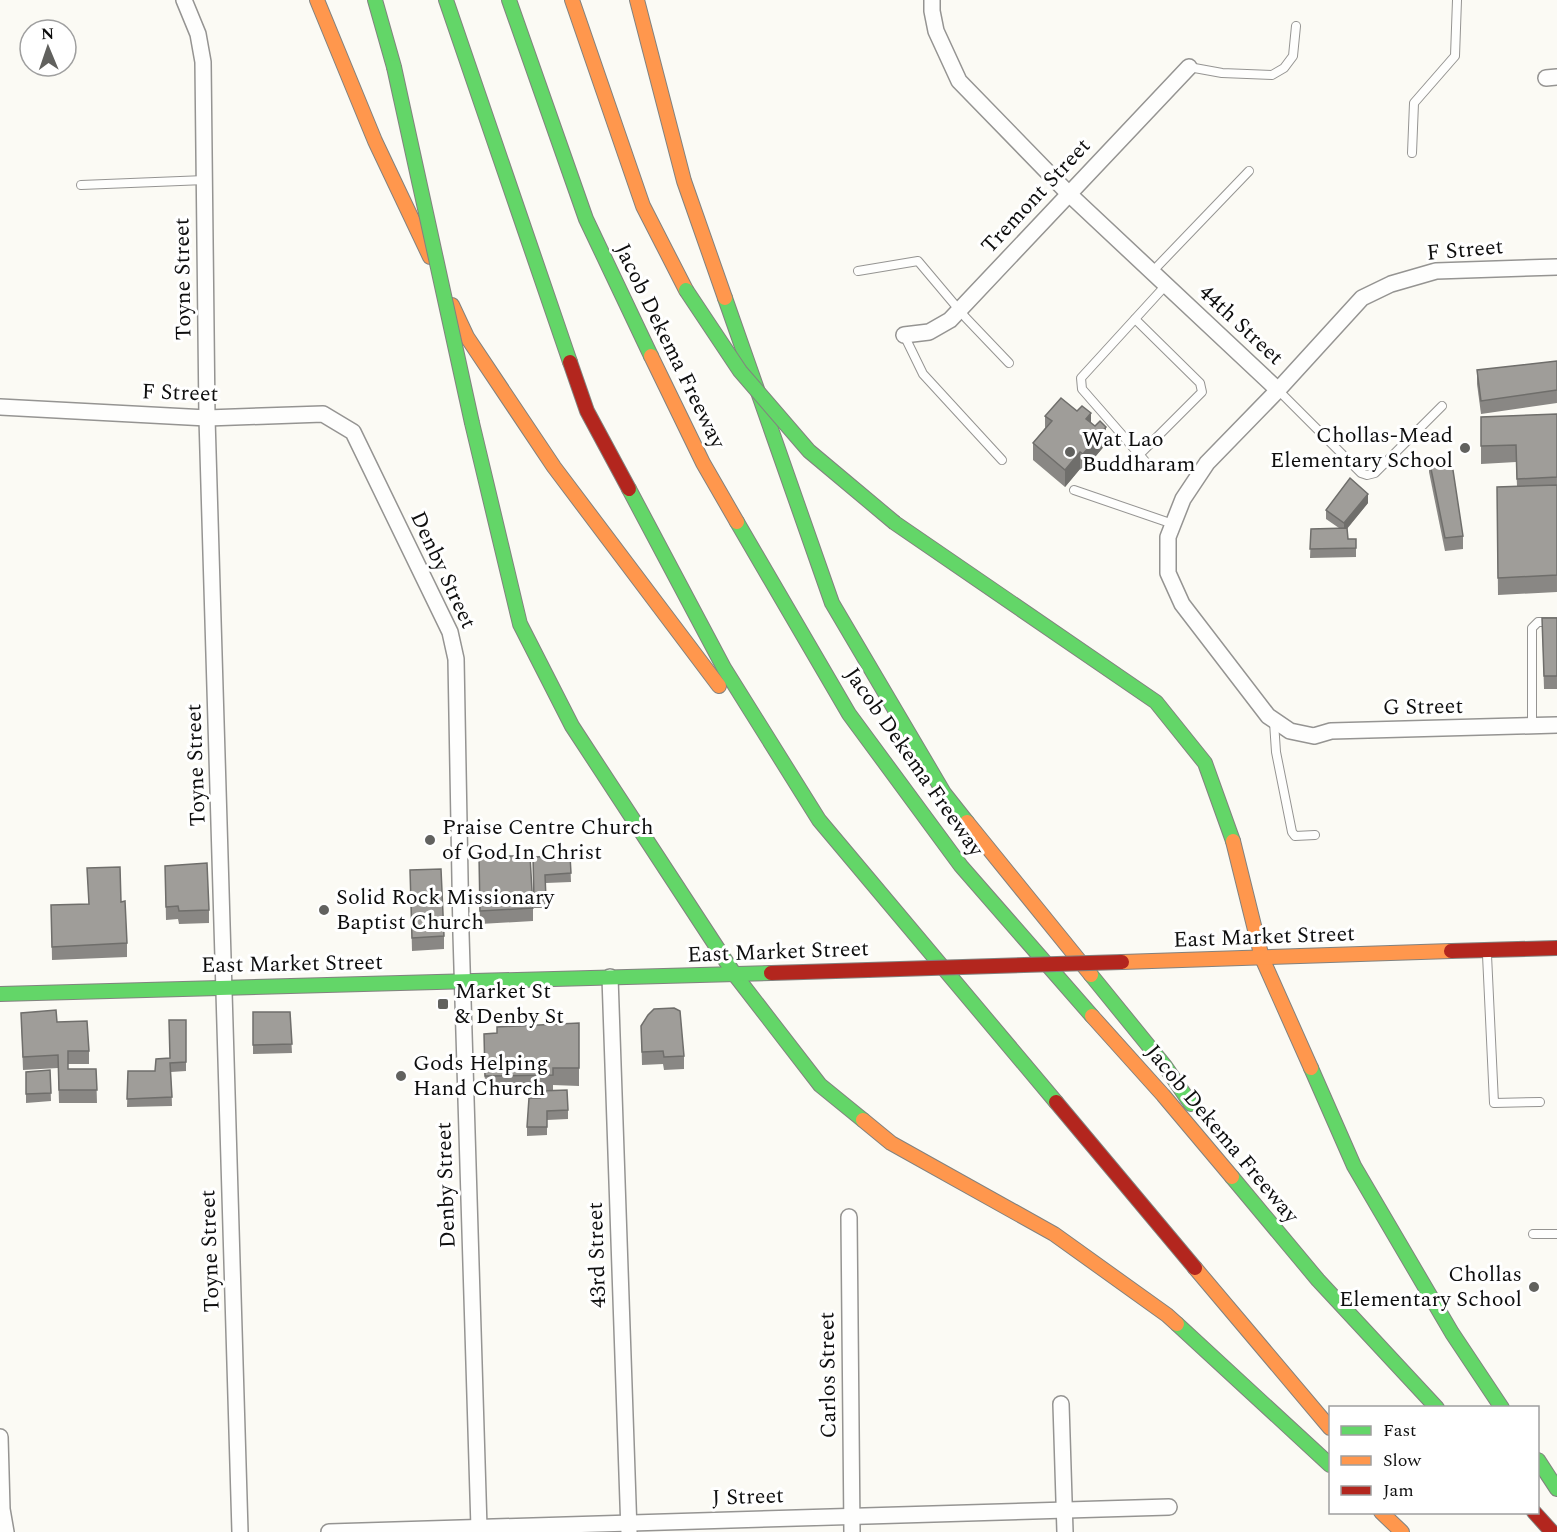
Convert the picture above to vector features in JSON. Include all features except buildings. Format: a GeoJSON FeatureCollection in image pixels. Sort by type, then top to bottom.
{"type":"FeatureCollection","features":[{"type":"Feature","properties":{"kind":"main road"},"geometry":{"type":"LineString","coordinates":[[317,0],[375,141],[467,337],[554,467],[819,820],[1329,1427]]}},
{"type":"Feature","properties":{"kind":"main road"},"geometry":{"type":"LineString","coordinates":[[375,0],[394,67],[472,423],[520,624],[572,726],[735,975],[806,1068],[827,1091],[891,1143],[1054,1234],[1167,1315],[1329,1464]]}},
{"type":"Feature","properties":{"kind":"main road"},"geometry":{"type":"LineString","coordinates":[[446,0],[587,411],[724,668],[819,820]]}},
{"type":"Feature","properties":{"kind":"main road","name":"Jacob Dekema Freeway"},"geometry":{"type":"LineString","coordinates":[[509,0],[585,219],[703,463],[849,714],[961,866],[1163,1095],[1318,1280],[1436,1406]]}},
{"type":"Feature","properties":{"kind":"main road"},"geometry":{"type":"LineString","coordinates":[[572,0],[643,206],[686,290],[740,371],[809,451],[895,523],[1156,702],[1205,763],[1231,834],[1262,958],[1354,1166],[1452,1333],[1501,1406]]}},
{"type":"Feature","properties":{"kind":"main road"},"geometry":{"type":"LineString","coordinates":[[637,0],[684,181],[832,603],[944,793],[1165,1066],[1199,1115]]}},
{"type":"Feature","properties":{"kind":"main road","name":"East Market Street"},"geometry":{"type":"LineString","coordinates":[[0,994],[735,975],[1557,948]]}},
{"type":"Feature","properties":{"kind":"main road"},"geometry":{"type":"LineString","coordinates":[[1213,1134],[1318,1280]]}},
{"type":"Feature","properties":{"kind":"main road"},"geometry":{"type":"LineString","coordinates":[[1539,1462],[1557,1489]]}},
{"type":"Feature","properties":{"kind":"main road"},"geometry":{"type":"LineString","coordinates":[[1383,1514],[1402,1532]]}},
{"type":"Feature","properties":{"kind":"main road"},"geometry":{"type":"LineString","coordinates":[[1403,1514],[1417,1532]]}},
{"type":"Feature","properties":{"kind":"main road"},"geometry":{"type":"LineString","coordinates":[[1536,1514],[1552,1532]]}},
{"type":"Feature","properties":{"kind":"street","name":"Toyne Street"},"geometry":{"type":"LineString","coordinates":[[184,0],[198,34],[203,62],[207,418],[240,1532]]}},
{"type":"Feature","properties":{"kind":"street","name":"44th Street"},"geometry":{"type":"LineString","coordinates":[[932,0],[936,31],[959,81],[1069,194],[1278,390],[1207,464],[1183,499],[1168,537],[1168,573],[1182,604],[1268,716],[1290,731]]}},
{"type":"Feature","properties":{"kind":"street","name":"Tremont Street"},"geometry":{"type":"LineString","coordinates":[[904,336],[929,333],[950,320],[1189,67]]}},
{"type":"Feature","properties":{"kind":"street","name":"F Street"},"geometry":{"type":"LineString","coordinates":[[1278,390],[1362,298],[1391,284],[1436,271],[1557,267]]}},
{"type":"Feature","properties":{"kind":"street","name":"F Street"},"geometry":{"type":"LineString","coordinates":[[0,407],[207,418],[323,414],[353,432]]}},
{"type":"Feature","properties":{"kind":"street","name":"Denby Street"},"geometry":{"type":"LineString","coordinates":[[353,432],[450,632],[456,659],[478,1528]]}},
{"type":"Feature","properties":{"kind":"street","name":"G Street"},"geometry":{"type":"LineString","coordinates":[[1290,731],[1314,736],[1331,731],[1557,725]]}},
{"type":"Feature","properties":{"kind":"street","name":"43rd Street"},"geometry":{"type":"LineString","coordinates":[[610,977],[629,1527]]}},
{"type":"Feature","properties":{"kind":"street","name":"Carlos Street"},"geometry":{"type":"LineString","coordinates":[[849,1217],[852,1524]]}},
{"type":"Feature","properties":{"kind":"street"},"geometry":{"type":"LineString","coordinates":[[1061,1404],[1065,1532]]}},
{"type":"Feature","properties":{"kind":"street"},"geometry":{"type":"LineString","coordinates":[[0,1437],[2,1509],[6,1532]]}},
{"type":"Feature","properties":{"kind":"street","name":"J Street"},"geometry":{"type":"LineString","coordinates":[[329,1532],[852,1524],[1064,1509],[1169,1507]]}},
{"type":"Feature","properties":{"kind":"lane"},"geometry":{"type":"LineString","coordinates":[[1412,153],[1414,103],[1455,56],[1457,0]]}},
{"type":"Feature","properties":{"kind":"lane"},"geometry":{"type":"LineString","coordinates":[[1189,67],[1222,73],[1272,75],[1284,68],[1293,56],[1296,26]]}},
{"type":"Feature","properties":{"kind":"lane"},"geometry":{"type":"LineString","coordinates":[[1152,272],[1249,171]]}},
{"type":"Feature","properties":{"kind":"lane"},"geometry":{"type":"LineString","coordinates":[[81,185],[205,180]]}},
{"type":"Feature","properties":{"kind":"lane"},"geometry":{"type":"LineString","coordinates":[[858,271],[918,261],[1009,363]]}},
{"type":"Feature","properties":{"kind":"lane"},"geometry":{"type":"LineString","coordinates":[[1150,468],[1082,389],[1081,378],[1166,285]]}},
{"type":"Feature","properties":{"kind":"lane"},"geometry":{"type":"LineString","coordinates":[[1135,319],[1200,383],[1202,392],[1139,455]]}},
{"type":"Feature","properties":{"kind":"lane"},"geometry":{"type":"LineString","coordinates":[[904,336],[923,374],[1002,460]]}},
{"type":"Feature","properties":{"kind":"lane"},"geometry":{"type":"LineString","coordinates":[[1278,390],[1361,473],[1367,474],[1375,473],[1442,406]]}},
{"type":"Feature","properties":{"kind":"lane"},"geometry":{"type":"LineString","coordinates":[[1074,490],[1173,524]]}},
{"type":"Feature","properties":{"kind":"lane"},"geometry":{"type":"LineString","coordinates":[[1532,726],[1532,628],[1538,622],[1557,622]]}},
{"type":"Feature","properties":{"kind":"lane"},"geometry":{"type":"LineString","coordinates":[[1274,720],[1276,752],[1292,832],[1295,836],[1315,836]]}},
{"type":"Feature","properties":{"kind":"lane"},"geometry":{"type":"LineString","coordinates":[[1487,950],[1494,1103],[1540,1102]]}},
{"type":"Feature","properties":{"kind":"lane"},"geometry":{"type":"LineString","coordinates":[[1533,1234],[1557,1234]]}},
{"type":"Feature","properties":{"kind":"traffic: fast"},"geometry":{"type":"LineString","coordinates":[[375,0],[394,67]]}},
{"type":"Feature","properties":{"kind":"traffic: fast"},"geometry":{"type":"LineString","coordinates":[[446,0],[570,362]]}},
{"type":"Feature","properties":{"kind":"traffic: fast"},"geometry":{"type":"LineString","coordinates":[[509,0],[586,219],[651,356]]}},
{"type":"Feature","properties":{"kind":"traffic: fast"},"geometry":{"type":"LineString","coordinates":[[394,67],[472,423]]}},
{"type":"Feature","properties":{"kind":"traffic: fast"},"geometry":{"type":"LineString","coordinates":[[686,290],[740,371],[809,451],[895,523]]}},
{"type":"Feature","properties":{"kind":"traffic: fast"},"geometry":{"type":"LineString","coordinates":[[725,298],[832,603],[944,793],[967,822]]}},
{"type":"Feature","properties":{"kind":"traffic: fast"},"geometry":{"type":"LineString","coordinates":[[472,423],[520,624],[572,726],[735,975],[820,1085],[863,1120]]}},
{"type":"Feature","properties":{"kind":"traffic: fast"},"geometry":{"type":"LineString","coordinates":[[629,489],[724,668],[819,820],[1056,1102]]}},
{"type":"Feature","properties":{"kind":"traffic: fast"},"geometry":{"type":"LineString","coordinates":[[737,522],[849,714],[961,866],[1092,1016]]}},
{"type":"Feature","properties":{"kind":"traffic: fast"},"geometry":{"type":"LineString","coordinates":[[895,523],[1156,702],[1205,763],[1233,841]]}},
{"type":"Feature","properties":{"kind":"traffic: fast"},"geometry":{"type":"LineString","coordinates":[[0,994],[771,973]]}},
{"type":"Feature","properties":{"kind":"traffic: fast"},"geometry":{"type":"LineString","coordinates":[[1091,975],[1165,1066],[1191,1104]]}},
{"type":"Feature","properties":{"kind":"traffic: fast"},"geometry":{"type":"LineString","coordinates":[[1311,1068],[1354,1166],[1452,1333],[1501,1406]]}},
{"type":"Feature","properties":{"kind":"traffic: fast"},"geometry":{"type":"LineString","coordinates":[[1232,1177],[1318,1280],[1435,1406]]}},
{"type":"Feature","properties":{"kind":"traffic: fast"},"geometry":{"type":"LineString","coordinates":[[1177,1324],[1329,1464]]}},
{"type":"Feature","properties":{"kind":"traffic: fast"},"geometry":{"type":"LineString","coordinates":[[1539,1462],[1557,1489]]}},
{"type":"Feature","properties":{"kind":"traffic: slow"},"geometry":{"type":"LineString","coordinates":[[317,0],[375,141],[430,257]]}},
{"type":"Feature","properties":{"kind":"traffic: slow"},"geometry":{"type":"LineString","coordinates":[[572,0],[643,206],[686,290]]}},
{"type":"Feature","properties":{"kind":"traffic: slow"},"geometry":{"type":"LineString","coordinates":[[637,0],[684,181],[725,298]]}},
{"type":"Feature","properties":{"kind":"traffic: slow"},"geometry":{"type":"LineString","coordinates":[[452,305],[467,337],[554,467],[719,686]]}},
{"type":"Feature","properties":{"kind":"traffic: slow"},"geometry":{"type":"LineString","coordinates":[[651,356],[703,463],[737,522]]}},
{"type":"Feature","properties":{"kind":"traffic: slow"},"geometry":{"type":"LineString","coordinates":[[967,822],[1091,975]]}},
{"type":"Feature","properties":{"kind":"traffic: slow"},"geometry":{"type":"LineString","coordinates":[[1233,841],[1262,958],[1311,1068]]}},
{"type":"Feature","properties":{"kind":"traffic: slow"},"geometry":{"type":"LineString","coordinates":[[1122,962],[1451,951]]}},
{"type":"Feature","properties":{"kind":"traffic: slow"},"geometry":{"type":"LineString","coordinates":[[1092,1016],[1232,1177]]}},
{"type":"Feature","properties":{"kind":"traffic: slow"},"geometry":{"type":"LineString","coordinates":[[863,1120],[891,1143],[1054,1234],[1177,1324]]}},
{"type":"Feature","properties":{"kind":"traffic: slow"},"geometry":{"type":"LineString","coordinates":[[1195,1268],[1329,1427]]}},
{"type":"Feature","properties":{"kind":"traffic: slow"},"geometry":{"type":"LineString","coordinates":[[1383,1514],[1402,1532]]}},
{"type":"Feature","properties":{"kind":"traffic: jam"},"geometry":{"type":"LineString","coordinates":[[570,362],[587,411],[629,489]]}},
{"type":"Feature","properties":{"kind":"traffic: jam"},"geometry":{"type":"LineString","coordinates":[[1451,951],[1557,948]]}},
{"type":"Feature","properties":{"kind":"traffic: jam"},"geometry":{"type":"LineString","coordinates":[[868,970],[1122,962]]}},
{"type":"Feature","properties":{"kind":"traffic: jam"},"geometry":{"type":"LineString","coordinates":[[771,973],[868,970]]}},
{"type":"Feature","properties":{"kind":"traffic: jam"},"geometry":{"type":"LineString","coordinates":[[1056,1102],[1195,1268]]}},
{"type":"Feature","properties":{"kind":"traffic: jam"},"geometry":{"type":"LineString","coordinates":[[1536,1514],[1552,1532]]}},
{"type":"Feature","properties":{"kind":"place","name":"Chollas-Mead Elementary School"},"geometry":{"type":"Point","coordinates":[1465,448]}},
{"type":"Feature","properties":{"kind":"place","name":"Wat Lao Buddharam"},"geometry":{"type":"Point","coordinates":[1070,452]}},
{"type":"Feature","properties":{"kind":"place","name":"Praise Centre Church of God In Christ"},"geometry":{"type":"Point","coordinates":[430,840]}},
{"type":"Feature","properties":{"kind":"place","name":"Solid Rock Missionary Baptist Church"},"geometry":{"type":"Point","coordinates":[324,910]}},
{"type":"Feature","properties":{"kind":"place","name":"Market St & Denby St"},"geometry":{"type":"Point","coordinates":[443,1004]}},
{"type":"Feature","properties":{"kind":"place","name":"Gods Helping Hand Church"},"geometry":{"type":"Point","coordinates":[401,1076]}},
{"type":"Feature","properties":{"kind":"place","name":"Chollas Elementary School"},"geometry":{"type":"Point","coordinates":[1534,1287]}}]}
